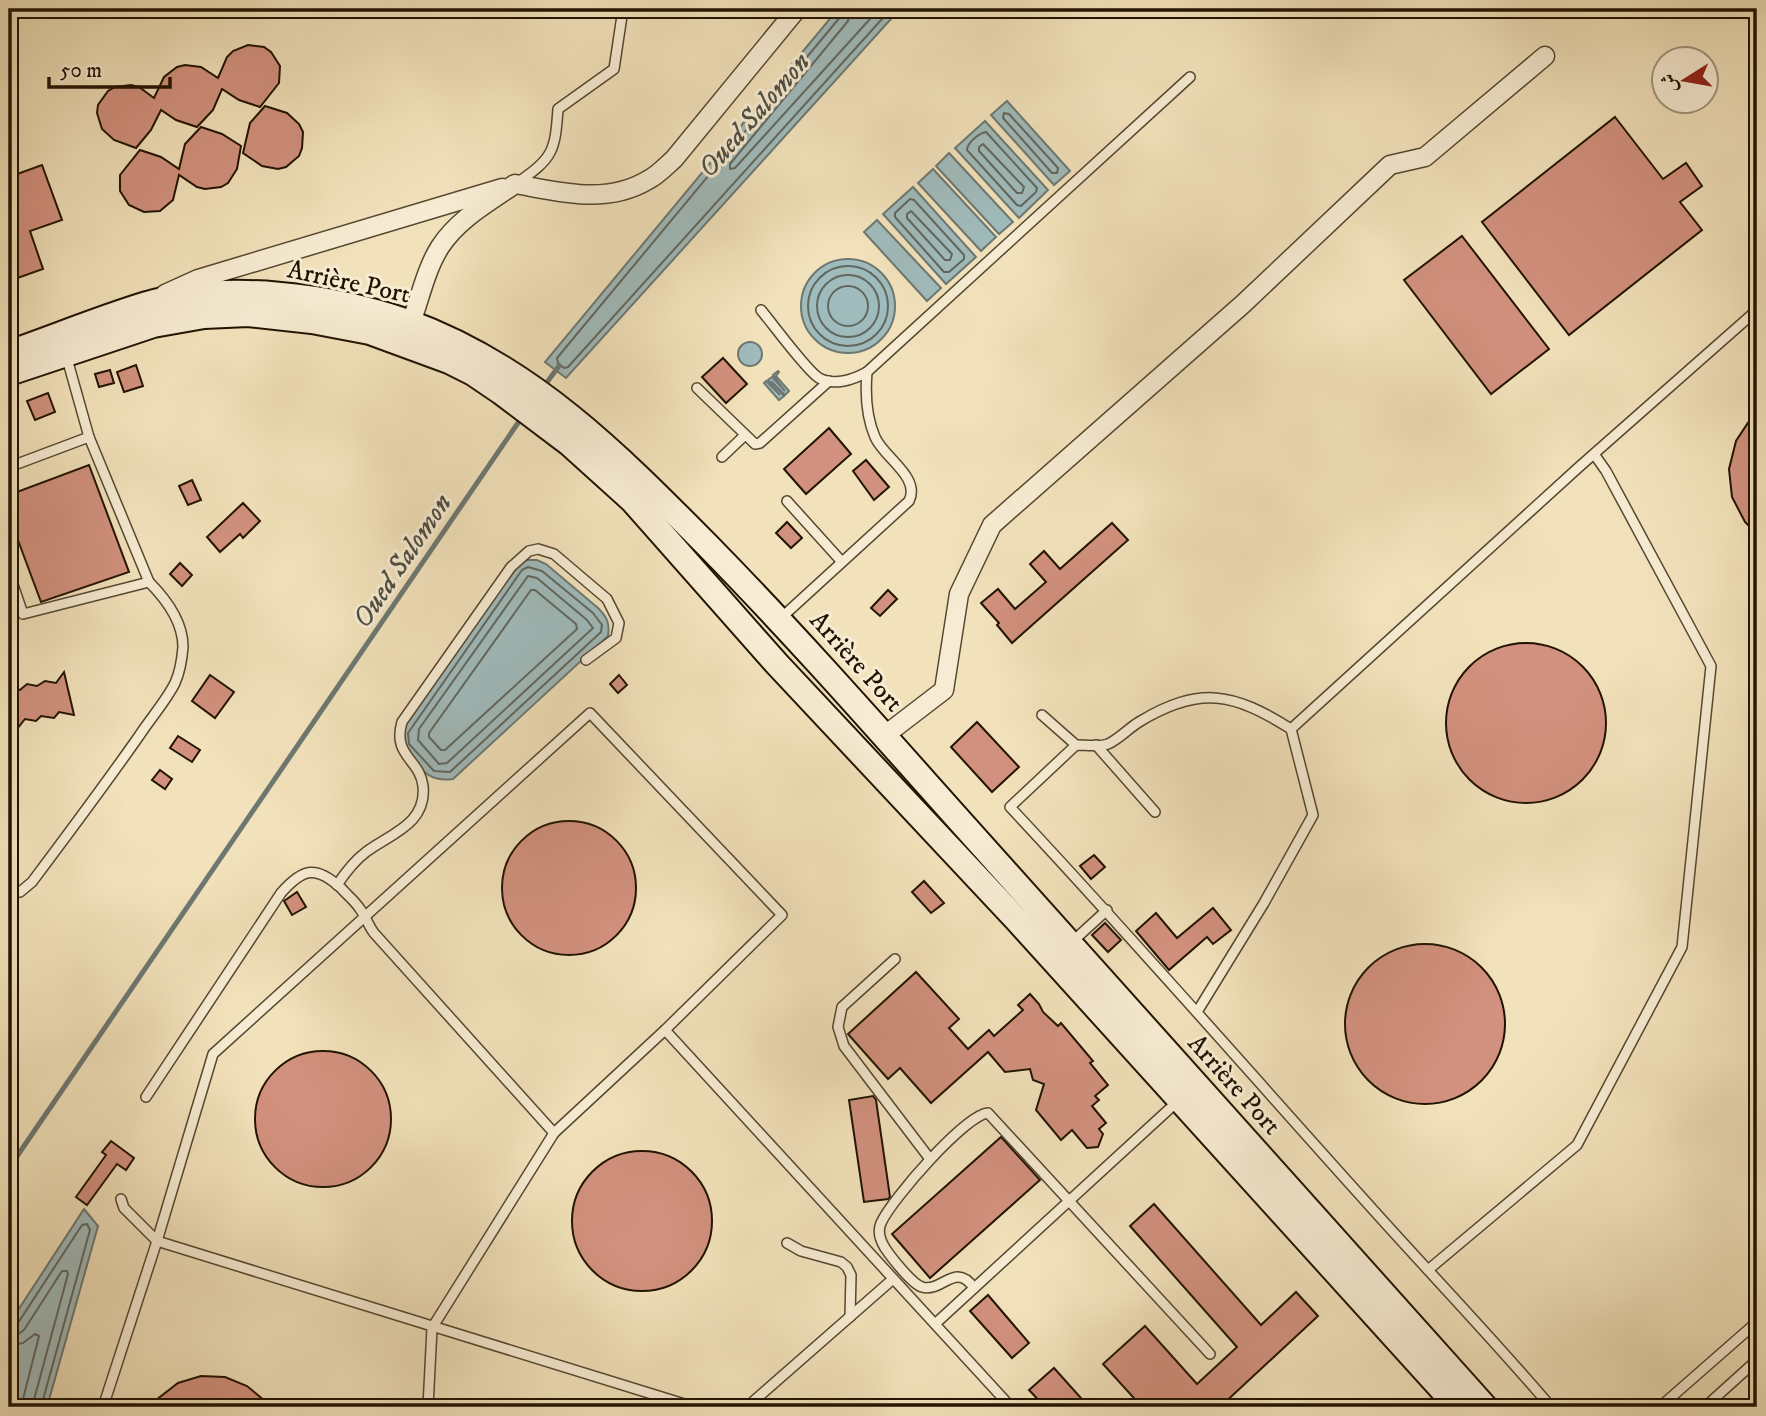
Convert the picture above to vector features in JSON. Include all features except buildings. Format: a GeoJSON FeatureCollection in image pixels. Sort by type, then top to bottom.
{"type":"FeatureCollection","features":[{"type":"Feature","properties":{"kind":"street"},"geometry":{"type":"LineString","coordinates":[[150,303],[173,289],[198,279],[515,184],[598,196],[623,191],[650,180],[674,159],[797,9]]}},
{"type":"Feature","properties":{"kind":"street"},"geometry":{"type":"LineString","coordinates":[[884,736],[944,690],[959,594],[992,525],[1243,304],[1390,165],[1425,157],[1545,56]]}},
{"type":"Feature","properties":{"kind":"street"},"geometry":{"type":"LineString","coordinates":[[411,323],[430,267],[441,246],[461,223],[515,184]]}},
{"type":"Feature","properties":{"kind":"street","name":"Arrière Port"},"geometry":{"type":"LineString","coordinates":[[9,353],[150,303],[201,295],[248,293],[315,300],[379,313],[411,323],[489,358],[507,383],[554,417],[618,456],[779,619],[884,736],[1180,1100],[1458,1407]]}},
{"type":"Feature","properties":{"kind":"street","name":"Arrière Port"},"geometry":{"type":"LineString","coordinates":[[9,373],[153,325],[204,316],[248,314],[312,321],[370,332],[449,361],[473,373],[507,383]]}},
{"type":"Feature","properties":{"kind":"street","name":"Arrière Port"},"geometry":{"type":"LineString","coordinates":[[554,417],[632,500],[777,664],[1061,952],[1485,1407]]}},
{"type":"Feature","properties":{"kind":"lane"},"geometry":{"type":"LineString","coordinates":[[515,184],[543,165],[556,142],[558,109],[614,69],[623,9]]}},
{"type":"Feature","properties":{"kind":"lane"},"geometry":{"type":"LineString","coordinates":[[817,377],[829,381],[851,379],[867,372],[1189,78]]}},
{"type":"Feature","properties":{"kind":"lane"},"geometry":{"type":"LineString","coordinates":[[761,310],[817,377],[819,390]]}},
{"type":"Feature","properties":{"kind":"lane"},"geometry":{"type":"LineString","coordinates":[[1291,729],[1757,310]]}},
{"type":"Feature","properties":{"kind":"lane"},"geometry":{"type":"LineString","coordinates":[[9,893],[20,892],[32,882],[174,685],[180,669],[181,633],[164,597],[149,582],[89,437],[65,353]]}},
{"type":"Feature","properties":{"kind":"lane"},"geometry":{"type":"LineString","coordinates":[[779,619],[909,501],[912,494],[906,477],[876,441],[865,397],[867,372]]}},
{"type":"Feature","properties":{"kind":"lane"},"geometry":{"type":"LineString","coordinates":[[697,387],[755,444],[760,443],[829,381]]}},
{"type":"Feature","properties":{"kind":"lane"},"geometry":{"type":"LineString","coordinates":[[722,457],[744,436]]}},
{"type":"Feature","properties":{"kind":"lane"},"geometry":{"type":"LineString","coordinates":[[9,467],[89,437]]}},
{"type":"Feature","properties":{"kind":"lane"},"geometry":{"type":"LineString","coordinates":[[1428,1270],[1577,1145],[1682,947],[1711,666],[1606,471],[1594,454]]}},
{"type":"Feature","properties":{"kind":"lane"},"geometry":{"type":"LineString","coordinates":[[787,501],[842,562]]}},
{"type":"Feature","properties":{"kind":"lane"},"geometry":{"type":"LineString","coordinates":[[338,886],[364,853],[401,830],[419,811],[423,787],[418,772],[402,752],[399,732],[401,722],[511,567],[529,551],[546,550],[554,554],[607,599],[619,623],[616,638],[586,660]]}},
{"type":"Feature","properties":{"kind":"lane"},"geometry":{"type":"LineString","coordinates":[[9,573],[23,614],[149,582]]}},
{"type":"Feature","properties":{"kind":"lane"},"geometry":{"type":"LineString","coordinates":[[1042,715],[1076,745],[1107,745],[1139,721],[1176,703],[1202,697],[1233,699],[1266,713],[1291,729],[1313,815],[1197,1012]]}},
{"type":"Feature","properties":{"kind":"lane"},"geometry":{"type":"LineString","coordinates":[[103,1407],[157,1241],[213,1054],[590,713],[782,915],[665,1030],[554,1133],[432,1328],[428,1407]]}},
{"type":"Feature","properties":{"kind":"lane"},"geometry":{"type":"LineString","coordinates":[[1076,745],[1010,807],[1107,910],[1551,1407]]}},
{"type":"Feature","properties":{"kind":"lane"},"geometry":{"type":"LineString","coordinates":[[1096,745],[1155,812]]}},
{"type":"Feature","properties":{"kind":"lane"},"geometry":{"type":"LineString","coordinates":[[146,1097],[261,922],[288,886],[303,874],[311,872],[320,873],[357,904],[374,933],[554,1133]]}},
{"type":"Feature","properties":{"kind":"lane"},"geometry":{"type":"LineString","coordinates":[[1061,952],[1107,910]]}},
{"type":"Feature","properties":{"kind":"lane"},"geometry":{"type":"LineString","coordinates":[[895,959],[842,1007],[838,1027],[844,1046],[930,1159]]}},
{"type":"Feature","properties":{"kind":"lane"},"geometry":{"type":"LineString","coordinates":[[665,1030],[1011,1407]]}},
{"type":"Feature","properties":{"kind":"lane"},"geometry":{"type":"LineString","coordinates":[[935,1324],[1180,1100]]}},
{"type":"Feature","properties":{"kind":"lane"},"geometry":{"type":"LineString","coordinates":[[974,1288],[963,1278],[956,1277],[929,1287],[917,1285],[879,1237],[880,1223],[930,1159],[980,1114],[988,1112],[1210,1354]]}},
{"type":"Feature","properties":{"kind":"lane"},"geometry":{"type":"LineString","coordinates":[[121,1199],[124,1208],[157,1241],[694,1407]]}},
{"type":"Feature","properties":{"kind":"lane"},"geometry":{"type":"LineString","coordinates":[[787,1243],[801,1251],[841,1262],[847,1267],[851,1275],[850,1317]]}},
{"type":"Feature","properties":{"kind":"lane"},"geometry":{"type":"LineString","coordinates":[[747,1407],[893,1279]]}},
{"type":"Feature","properties":{"kind":"lane"},"geometry":{"type":"LineString","coordinates":[[1660,1407],[1757,1322]]}},
{"type":"Feature","properties":{"kind":"lane"},"geometry":{"type":"LineString","coordinates":[[1705,1407],[1757,1360]]}},
{"type":"Feature","properties":{"kind":"water"},"geometry":{"type":"Polygon","coordinates":[[[838,9],[900,9],[566,378],[545,362],[838,9]]]}},
{"type":"Feature","properties":{"kind":"water"},"geometry":{"type":"Polygon","coordinates":[[[1007,101],[1070,171],[1054,185],[991,115],[1007,101]]]}},
{"type":"Feature","properties":{"kind":"water"},"geometry":{"type":"Polygon","coordinates":[[[985,121],[1048,190],[1019,218],[955,148],[985,121]]]}},
{"type":"Feature","properties":{"kind":"water"},"geometry":{"type":"Polygon","coordinates":[[[949,153],[1013,222],[999,234],[936,166],[949,153]]]}},
{"type":"Feature","properties":{"kind":"water"},"geometry":{"type":"Polygon","coordinates":[[[933,169],[996,237],[981,251],[918,183],[933,169]]]}},
{"type":"Feature","properties":{"kind":"water"},"geometry":{"type":"Polygon","coordinates":[[[913,187],[976,257],[946,284],[883,214],[913,187]]]}},
{"type":"Feature","properties":{"kind":"water"},"geometry":{"type":"Polygon","coordinates":[[[877,220],[941,288],[927,301],[864,232],[877,220]]]}},
{"type":"Feature","properties":{"kind":"water"},"geometry":{"type":"Polygon","coordinates":[[[848,259],[866,263],[881,273],[891,288],[895,306],[891,324],[881,339],[866,349],[848,353],[830,349],[815,339],[805,324],[801,306],[805,288],[815,273],[830,263],[848,259]]]}},
{"type":"Feature","properties":{"kind":"water"},"geometry":{"type":"Polygon","coordinates":[[[750,342],[759,345],[762,354],[759,363],[750,366],[741,363],[738,354],[741,345],[750,342]]]}},
{"type":"Feature","properties":{"kind":"water"},"geometry":{"type":"Polygon","coordinates":[[[778,371],[776,376],[789,391],[785,395],[771,381],[784,396],[779,400],[764,383],[766,381],[780,395],[768,380],[772,377],[785,391],[773,375],[778,371]]]}},
{"type":"Feature","properties":{"kind":"water"},"geometry":{"type":"Polygon","coordinates":[[[527,560],[546,564],[598,608],[607,621],[608,636],[453,779],[443,780],[429,775],[402,746],[406,721],[518,563],[527,560]]]}},
{"type":"Feature","properties":{"kind":"water"},"geometry":{"type":"Polygon","coordinates":[[[84,1209],[98,1226],[47,1407],[9,1407],[9,1324],[84,1209]]]}},
{"type":"Feature","properties":{"kind":"waterway","name":"Oued Salomon"},"geometry":{"type":"LineString","coordinates":[[542,389],[559,366]]}},
{"type":"Feature","properties":{"kind":"waterway","name":"Oued Salomon"},"geometry":{"type":"LineString","coordinates":[[9,1168],[522,417]]}}]}
